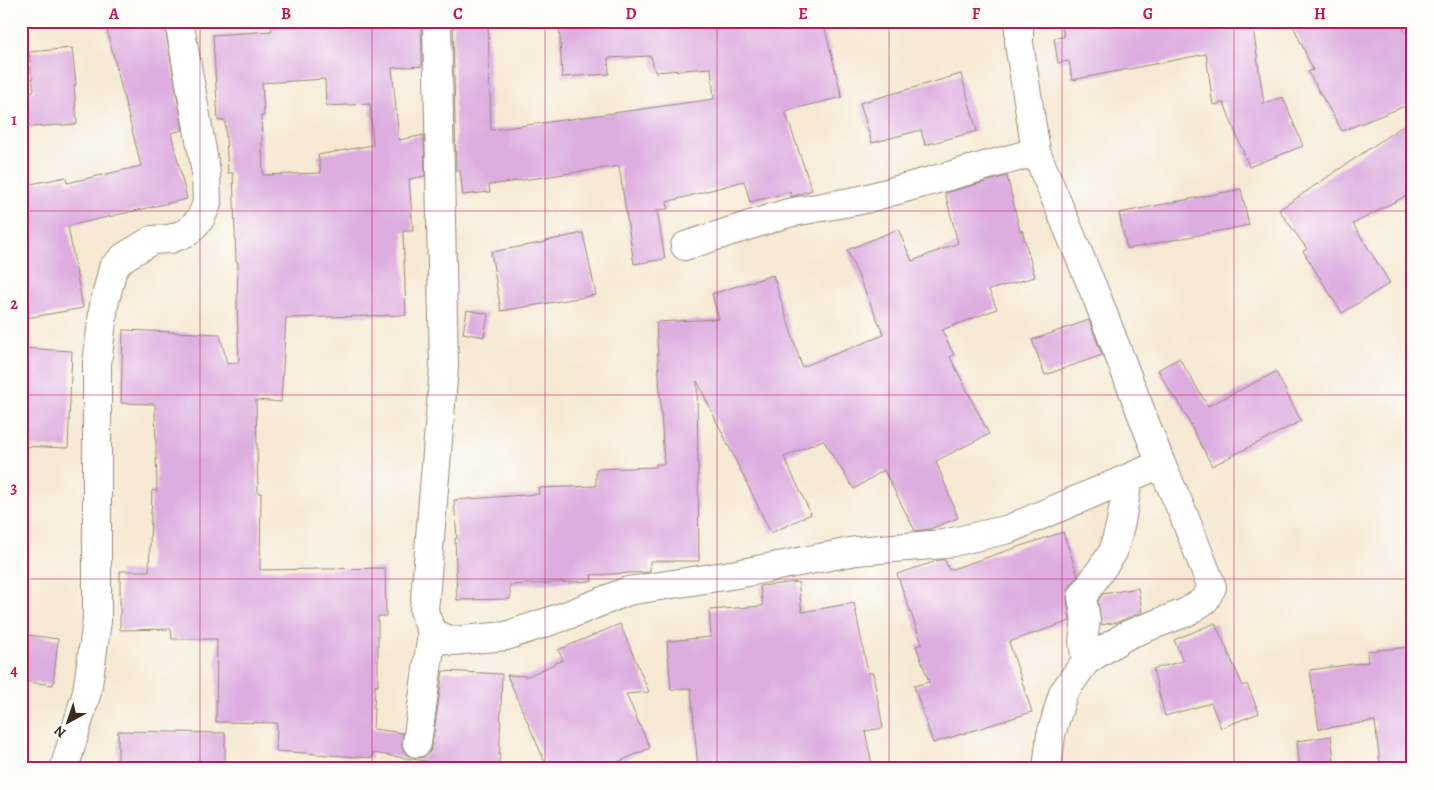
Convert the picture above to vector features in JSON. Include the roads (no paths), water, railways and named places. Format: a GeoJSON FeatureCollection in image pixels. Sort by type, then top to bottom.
{"type":"FeatureCollection","features":[{"type":"Feature","properties":{"kind":"street"},"geometry":{"type":"LineString","coordinates":[[64,769],[86,692],[96,621],[96,364],[104,305],[113,268],[124,257],[152,240],[170,239],[188,232],[200,219],[207,204],[206,173],[179,21]]}},
{"type":"Feature","properties":{"kind":"street"},"geometry":{"type":"LineString","coordinates":[[417,743],[432,633],[424,611],[444,367],[438,21]]}},
{"type":"Feature","properties":{"kind":"street"},"geometry":{"type":"LineString","coordinates":[[1019,21],[1019,43],[1036,152],[1097,298],[1161,464],[1212,587],[1205,600],[1187,612],[1127,635],[1086,661],[1063,693],[1052,735],[1047,769]]}},
{"type":"Feature","properties":{"kind":"street"},"geometry":{"type":"LineString","coordinates":[[685,246],[788,213],[861,200],[1036,152]]}},
{"type":"Feature","properties":{"kind":"street"},"geometry":{"type":"LineString","coordinates":[[432,633],[452,641],[506,636],[568,616],[628,591],[737,574],[856,551],[944,544],[1009,529],[1161,464]]}},
{"type":"Feature","properties":{"kind":"street"},"geometry":{"type":"LineString","coordinates":[[1086,661],[1083,641],[1086,620],[1082,597],[1113,552],[1121,522],[1128,479]]}}]}
